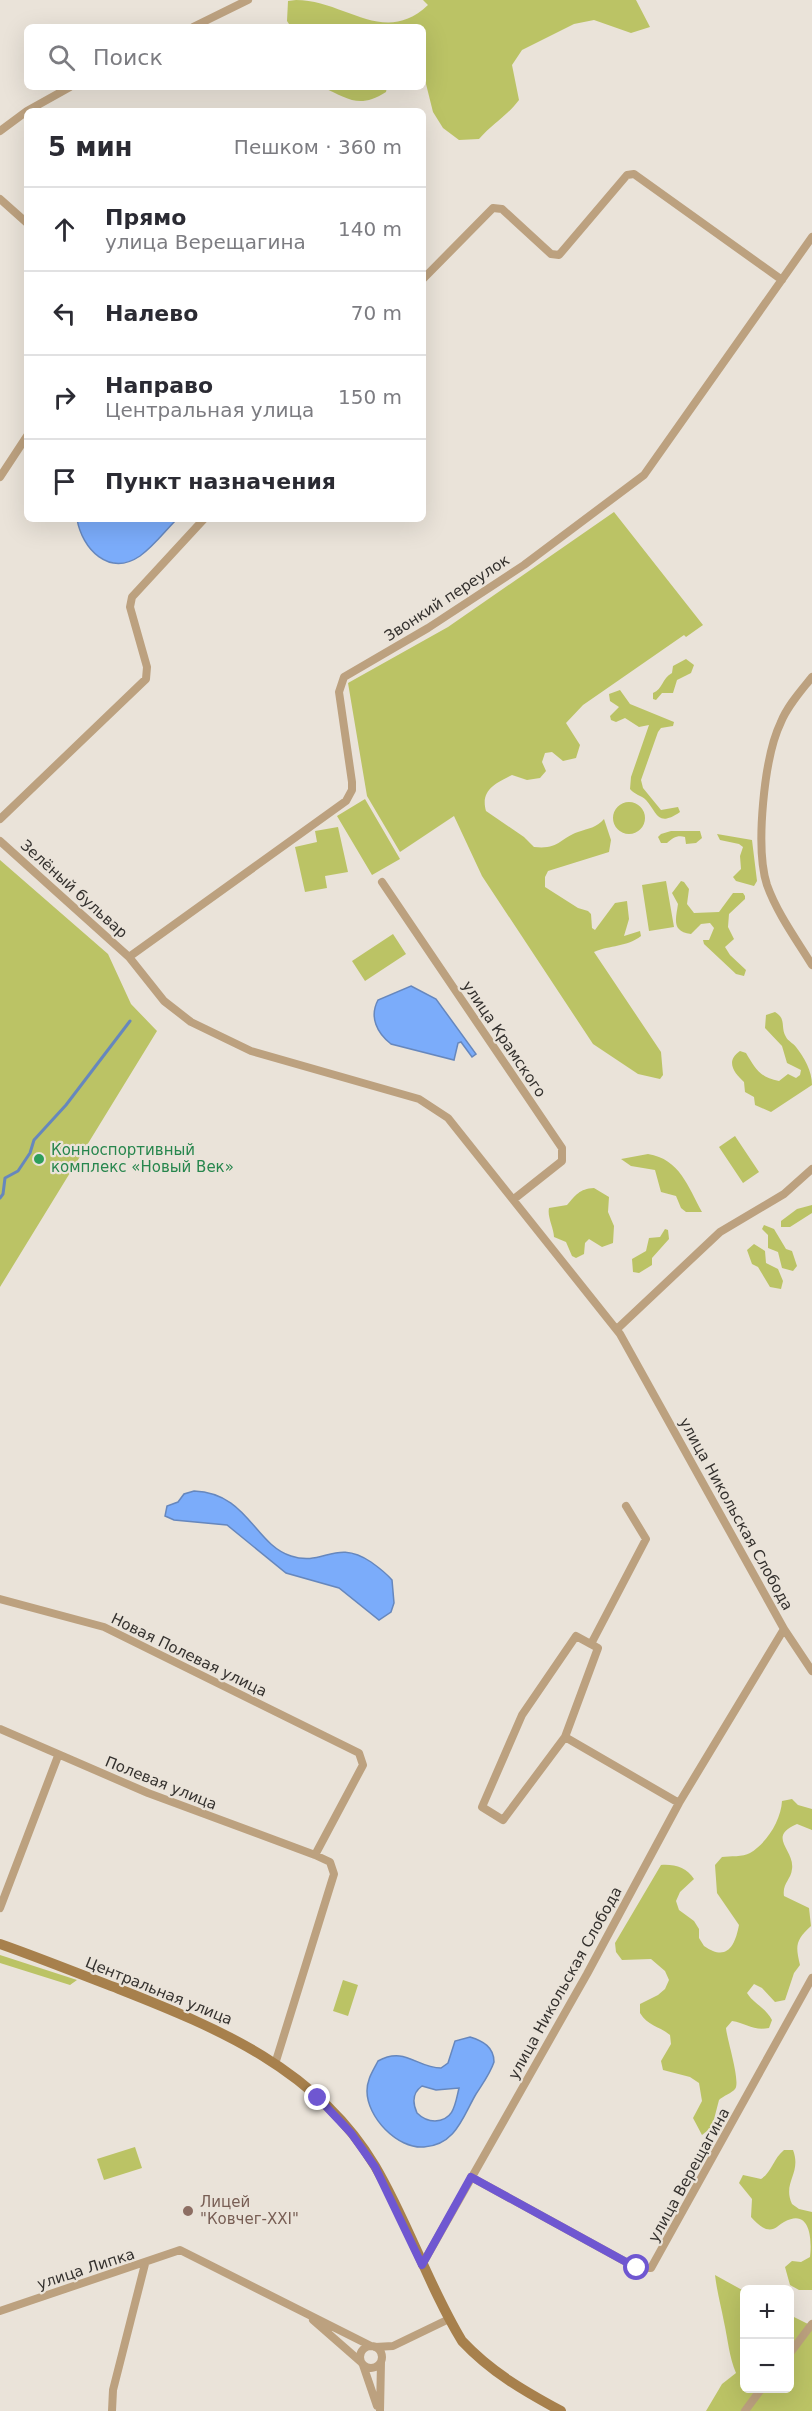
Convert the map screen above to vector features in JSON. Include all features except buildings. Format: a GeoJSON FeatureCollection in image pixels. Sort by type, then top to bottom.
{"type":"FeatureCollection","features":[{"type":"Feature","properties":{"kind":"street"},"geometry":{"type":"LineString","coordinates":[[199,24],[248,0]]}},
{"type":"Feature","properties":{"kind":"street"},"geometry":{"type":"LineString","coordinates":[[32,108],[65,90]]}},
{"type":"Feature","properties":{"kind":"street"},"geometry":{"type":"LineString","coordinates":[[0,131],[24,113]]}},
{"type":"Feature","properties":{"kind":"street"},"geometry":{"type":"LineString","coordinates":[[426,276],[493,207],[502,209],[551,254],[559,255],[627,175],[634,174],[782,280]]}},
{"type":"Feature","properties":{"kind":"street"},"geometry":{"type":"LineString","coordinates":[[0,199],[24,220]]}},
{"type":"Feature","properties":{"kind":"street","name":"Звонкий переулок"},"geometry":{"type":"LineString","coordinates":[[129,957],[346,801],[352,790],[352,782],[339,692],[344,677],[428,628],[524,565],[644,475],[812,237]]}},
{"type":"Feature","properties":{"kind":"street"},"geometry":{"type":"LineString","coordinates":[[0,477],[24,441]]}},
{"type":"Feature","properties":{"kind":"street"},"geometry":{"type":"LineString","coordinates":[[0,819],[146,679],[147,667],[130,607],[132,597],[201,522]]}},
{"type":"Feature","properties":{"kind":"street"},"geometry":{"type":"LineString","coordinates":[[812,677],[786,711],[773,741],[761,850],[764,875],[772,898],[812,965]]}},
{"type":"Feature","properties":{"kind":"street","name":"Зелёный бульвар"},"geometry":{"type":"LineString","coordinates":[[0,841],[129,957]]}},
{"type":"Feature","properties":{"kind":"street","name":"улица Крамского"},"geometry":{"type":"LineString","coordinates":[[382,882],[562,1148],[562,1161],[514,1199]]}},
{"type":"Feature","properties":{"kind":"street","name":"улица Никольская Слобода"},"geometry":{"type":"LineString","coordinates":[[129,957],[170,1006],[191,1022],[232,1044],[334,1077],[419,1100],[437,1109],[448,1118],[617,1329],[784,1629],[679,1803],[587,1974],[422,2265]]}},
{"type":"Feature","properties":{"kind":"street"},"geometry":{"type":"LineString","coordinates":[[617,1329],[720,1232],[784,1194],[812,1169]]}},
{"type":"Feature","properties":{"kind":"street"},"geometry":{"type":"LineString","coordinates":[[591,1644],[646,1539],[626,1506]]}},
{"type":"Feature","properties":{"kind":"street","name":"Новая Полевая улица"},"geometry":{"type":"LineString","coordinates":[[0,1599],[104,1627],[359,1753],[363,1765],[315,1855]]}},
{"type":"Feature","properties":{"kind":"street"},"geometry":{"type":"LineString","coordinates":[[784,1629],[812,1671]]}},
{"type":"Feature","properties":{"kind":"street"},"geometry":{"type":"LineString","coordinates":[[576,1636],[598,1648],[565,1737],[503,1820],[482,1807],[522,1715],[576,1636]]}},
{"type":"Feature","properties":{"kind":"street","name":"Полевая улица"},"geometry":{"type":"LineString","coordinates":[[0,1729],[58,1756],[225,1823],[315,1855]]}},
{"type":"Feature","properties":{"kind":"street"},"geometry":{"type":"LineString","coordinates":[[565,1737],[679,1803]]}},
{"type":"Feature","properties":{"kind":"street"},"geometry":{"type":"LineString","coordinates":[[0,1908],[58,1756]]}},
{"type":"Feature","properties":{"kind":"street"},"geometry":{"type":"LineString","coordinates":[[275,2064],[334,1874],[330,1862],[315,1855]]}},
{"type":"Feature","properties":{"kind":"street","name":"Центральная улица"},"geometry":{"type":"LineString","coordinates":[[0,1944],[216,2028],[275,2064],[318,2098],[351,2133],[375,2167],[462,2341],[481,2361],[519,2388],[561,2411]]}},
{"type":"Feature","properties":{"kind":"street","name":"улица Верещагина"},"geometry":{"type":"LineString","coordinates":[[471,2177],[637,2268],[651,2268],[812,1977]]}},
{"type":"Feature","properties":{"kind":"street","name":"улица Липка"},"geometry":{"type":"LineString","coordinates":[[0,2311],[145,2264],[180,2250],[300,2309]]}},
{"type":"Feature","properties":{"kind":"street"},"geometry":{"type":"LineString","coordinates":[[112,2411],[113,2390],[145,2264]]}},
{"type":"Feature","properties":{"kind":"street"},"geometry":{"type":"LineString","coordinates":[[300,2309],[380,2352],[380,2411]]}},
{"type":"Feature","properties":{"kind":"street"},"geometry":{"type":"LineString","coordinates":[[300,2309],[362,2364],[373,2368],[393,2346]]}},
{"type":"Feature","properties":{"kind":"street"},"geometry":{"type":"LineString","coordinates":[[380,2411],[362,2364],[363,2350],[393,2346],[449,2319]]}},
{"type":"Feature","properties":{"kind":"street"},"geometry":{"type":"LineString","coordinates":[[794,2347],[812,2324]]}},
{"type":"Feature","properties":{"kind":"street"},"geometry":{"type":"LineString","coordinates":[[745,2411],[758,2393]]}},
{"type":"Feature","properties":{"kind":"green space"},"geometry":{"type":"Polygon","coordinates":[[[423,0],[636,0],[650,27],[631,33],[594,20],[574,24],[522,50],[512,65],[519,100],[479,139],[459,140],[443,128],[433,112],[426,84],[426,24],[289,24],[287,21],[288,1],[314,2],[380,22],[396,22],[412,17],[428,5],[423,0]]]}},
{"type":"Feature","properties":{"kind":"green space"},"geometry":{"type":"Polygon","coordinates":[[[329,90],[386,90],[368,100],[347,98],[329,90]]]}},
{"type":"Feature","properties":{"kind":"green space"},"geometry":{"type":"Polygon","coordinates":[[[614,512],[703,625],[686,637],[684,635],[583,705],[566,723],[580,745],[576,758],[563,761],[552,752],[545,753],[542,762],[546,771],[540,778],[527,780],[512,775],[487,792],[485,804],[486,811],[524,837],[534,847],[554,845],[572,834],[595,826],[604,819],[611,840],[609,852],[548,871],[545,877],[545,887],[578,908],[588,911],[591,914],[592,928],[595,930],[615,903],[627,901],[629,919],[624,936],[640,931],[641,936],[636,940],[594,952],[661,1052],[663,1075],[660,1079],[638,1074],[593,1044],[482,876],[454,816],[400,852],[367,796],[348,683],[448,627],[614,512]]]}},
{"type":"Feature","properties":{"kind":"green space"},"geometry":{"type":"Polygon","coordinates":[[[686,659],[694,665],[691,673],[677,680],[673,693],[662,693],[656,700],[653,699],[653,693],[672,673],[673,666],[686,659]]]}},
{"type":"Feature","properties":{"kind":"green space"},"geometry":{"type":"Polygon","coordinates":[[[620,690],[630,704],[674,722],[673,726],[661,728],[658,732],[641,780],[643,788],[661,810],[678,807],[680,812],[667,819],[658,816],[646,800],[630,789],[631,777],[649,725],[639,727],[625,718],[616,722],[611,720],[610,716],[619,707],[610,701],[609,694],[620,690]]]}},
{"type":"Feature","properties":{"kind":"green space"},"geometry":{"type":"Polygon","coordinates":[[[365,799],[400,859],[372,875],[337,816],[365,799]]]}},
{"type":"Feature","properties":{"kind":"green space"},"geometry":{"type":"Polygon","coordinates":[[[629,802],[640,807],[645,818],[640,829],[629,834],[618,829],[613,818],[618,807],[629,802]]]}},
{"type":"Feature","properties":{"kind":"green space"},"geometry":{"type":"Polygon","coordinates":[[[338,827],[348,872],[325,876],[327,888],[305,892],[295,847],[317,842],[315,831],[338,827]]]}},
{"type":"Feature","properties":{"kind":"green space"},"geometry":{"type":"Polygon","coordinates":[[[671,831],[700,831],[702,838],[696,843],[686,844],[685,837],[680,836],[667,843],[661,843],[658,837],[671,831]]]}},
{"type":"Feature","properties":{"kind":"green space"},"geometry":{"type":"Polygon","coordinates":[[[717,834],[752,840],[757,881],[754,886],[736,881],[733,877],[741,869],[740,856],[743,847],[720,840],[717,834]]]}},
{"type":"Feature","properties":{"kind":"green space","name":"Конноспортивный комплекс «Новый Век»"},"geometry":{"type":"Polygon","coordinates":[[[0,860],[108,954],[131,1004],[157,1031],[0,1287],[0,860]]]}},
{"type":"Feature","properties":{"kind":"green space"},"geometry":{"type":"Polygon","coordinates":[[[666,881],[674,927],[649,931],[642,885],[666,881]]]}},
{"type":"Feature","properties":{"kind":"green space"},"geometry":{"type":"Polygon","coordinates":[[[681,881],[689,889],[687,904],[694,913],[719,912],[733,893],[743,893],[745,896],[745,899],[729,914],[728,927],[734,939],[725,947],[746,970],[744,976],[736,974],[704,944],[703,940],[709,940],[714,928],[710,923],[701,924],[691,934],[680,930],[676,924],[678,904],[672,893],[681,881]]]}},
{"type":"Feature","properties":{"kind":"green space"},"geometry":{"type":"Polygon","coordinates":[[[393,934],[406,954],[365,981],[352,961],[393,934]]]}},
{"type":"Feature","properties":{"kind":"green space"},"geometry":{"type":"Polygon","coordinates":[[[775,1012],[781,1017],[786,1037],[807,1064],[812,1085],[771,1112],[755,1105],[754,1097],[745,1092],[744,1082],[734,1071],[732,1063],[735,1055],[740,1051],[746,1053],[755,1068],[772,1080],[779,1081],[788,1074],[796,1078],[800,1075],[801,1070],[787,1063],[782,1046],[765,1028],[766,1015],[775,1012]]]}},
{"type":"Feature","properties":{"kind":"green space"},"geometry":{"type":"Polygon","coordinates":[[[735,1136],[759,1172],[743,1183],[719,1147],[735,1136]]]}},
{"type":"Feature","properties":{"kind":"green space"},"geometry":{"type":"Polygon","coordinates":[[[648,1154],[659,1157],[675,1168],[687,1184],[702,1212],[686,1212],[681,1208],[676,1196],[661,1192],[655,1170],[631,1166],[621,1159],[648,1154]]]}},
{"type":"Feature","properties":{"kind":"green space"},"geometry":{"type":"Polygon","coordinates":[[[594,1188],[609,1197],[608,1212],[614,1226],[613,1243],[602,1247],[589,1239],[585,1243],[584,1254],[576,1258],[572,1256],[566,1242],[554,1237],[549,1208],[567,1205],[581,1191],[594,1188]]]}},
{"type":"Feature","properties":{"kind":"green space"},"geometry":{"type":"Polygon","coordinates":[[[812,1205],[812,1213],[790,1227],[781,1227],[781,1221],[797,1209],[812,1205]]]}},
{"type":"Feature","properties":{"kind":"green space"},"geometry":{"type":"Polygon","coordinates":[[[764,1225],[774,1229],[786,1249],[792,1251],[797,1266],[793,1271],[782,1268],[778,1252],[768,1248],[768,1235],[762,1229],[764,1225]]]}},
{"type":"Feature","properties":{"kind":"green space"},"geometry":{"type":"Polygon","coordinates":[[[665,1229],[668,1230],[669,1239],[652,1258],[652,1265],[639,1273],[633,1272],[632,1259],[646,1251],[649,1238],[660,1237],[665,1229]]]}},
{"type":"Feature","properties":{"kind":"green space"},"geometry":{"type":"Polygon","coordinates":[[[754,1244],[765,1251],[766,1263],[778,1269],[783,1281],[781,1289],[770,1287],[758,1267],[752,1264],[747,1250],[754,1244]]]}},
{"type":"Feature","properties":{"kind":"green space"},"geometry":{"type":"Polygon","coordinates":[[[792,1799],[798,1805],[812,1809],[812,1830],[797,1824],[784,1834],[784,1844],[792,1862],[792,1869],[784,1888],[784,1896],[809,1908],[811,1926],[798,1943],[800,1965],[794,1973],[785,2000],[775,2002],[762,1988],[754,1984],[747,1993],[772,2020],[769,2028],[754,2028],[732,2021],[726,2028],[736,2085],[734,2090],[719,2100],[712,2127],[702,2135],[693,2118],[702,2101],[699,2083],[690,2077],[663,2070],[661,2061],[671,2044],[670,2035],[650,2023],[640,2013],[640,2004],[665,1989],[669,1980],[665,1971],[651,1959],[622,1960],[616,1952],[615,1943],[661,1865],[666,1865],[684,1869],[694,1879],[680,1892],[676,1901],[679,1910],[694,1921],[699,1929],[699,1938],[704,1946],[719,1952],[729,1949],[739,1925],[717,1893],[715,1865],[722,1857],[744,1855],[756,1849],[776,1823],[782,1801],[792,1799]]]}},
{"type":"Feature","properties":{"kind":"green space"},"geometry":{"type":"Polygon","coordinates":[[[0,1955],[77,1980],[70,1985],[0,1963],[0,1955]]]}},
{"type":"Feature","properties":{"kind":"green space"},"geometry":{"type":"Polygon","coordinates":[[[343,1980],[358,1985],[348,2016],[333,2011],[343,1980]]]}},
{"type":"Feature","properties":{"kind":"green space"},"geometry":{"type":"Polygon","coordinates":[[[135,2147],[142,2168],[104,2180],[97,2159],[135,2147]]]}},
{"type":"Feature","properties":{"kind":"green space"},"geometry":{"type":"Polygon","coordinates":[[[784,2150],[793,2150],[795,2165],[789,2190],[792,2204],[799,2209],[812,2212],[812,2290],[799,2290],[794,2285],[790,2285],[785,2267],[792,2261],[801,2262],[810,2257],[810,2235],[805,2222],[793,2219],[776,2228],[762,2227],[751,2217],[752,2199],[739,2183],[743,2175],[761,2179],[768,2173],[784,2150]]]}},
{"type":"Feature","properties":{"kind":"green space"},"geometry":{"type":"Polygon","coordinates":[[[715,2275],[740,2289],[740,2393],[794,2393],[794,2317],[812,2326],[812,2411],[706,2411],[722,2384],[736,2373],[715,2275]]]}},
{"type":"Feature","properties":{"kind":"water"},"geometry":{"type":"Polygon","coordinates":[[[78,522],[174,522],[140,556],[129,562],[118,563],[99,557],[91,549],[78,522]]]}},
{"type":"Feature","properties":{"kind":"water"},"geometry":{"type":"Polygon","coordinates":[[[411,986],[436,999],[476,1054],[472,1057],[461,1042],[458,1043],[454,1060],[391,1044],[386,1040],[378,1030],[374,1018],[375,1006],[378,1000],[411,986]]]}},
{"type":"Feature","properties":{"kind":"water"},"geometry":{"type":"Polygon","coordinates":[[[194,1491],[212,1494],[227,1500],[239,1509],[278,1550],[291,1556],[312,1558],[348,1552],[371,1562],[392,1580],[394,1603],[391,1612],[379,1620],[339,1588],[286,1573],[227,1525],[174,1520],[165,1516],[167,1506],[178,1502],[184,1494],[194,1491]]]}},
{"type":"Feature","properties":{"kind":"water"},"geometry":{"type":"Polygon","coordinates":[[[470,2037],[487,2045],[494,2057],[490,2071],[457,2128],[444,2141],[424,2147],[404,2143],[385,2130],[372,2111],[367,2091],[372,2072],[378,2061],[396,2056],[441,2068],[448,2063],[455,2041],[470,2037]],[[422,2086],[414,2098],[417,2113],[423,2118],[435,2121],[450,2115],[455,2106],[459,2088],[436,2090],[422,2086]]]}},
{"type":"Feature","properties":{"kind":"waterway"},"geometry":{"type":"LineString","coordinates":[[0,1198],[3,1194],[5,1178],[18,1171],[30,1153],[34,1140],[66,1105],[130,1021]]}},
{"type":"Feature","properties":{"kind":"place","name":"Конноспортивный комплекс «Новый Век»"},"geometry":{"type":"Point","coordinates":[39,1159]}},
{"type":"Feature","properties":{"kind":"place","name":"Лицей \"Ковчег-XXI\""},"geometry":{"type":"Point","coordinates":[188,2211]}},
{"type":"Feature","properties":{"kind":"route"},"geometry":{"type":"LineString","coordinates":[[318,2098],[351,2133],[375,2167],[422,2265],[471,2177],[637,2268]]}}]}
